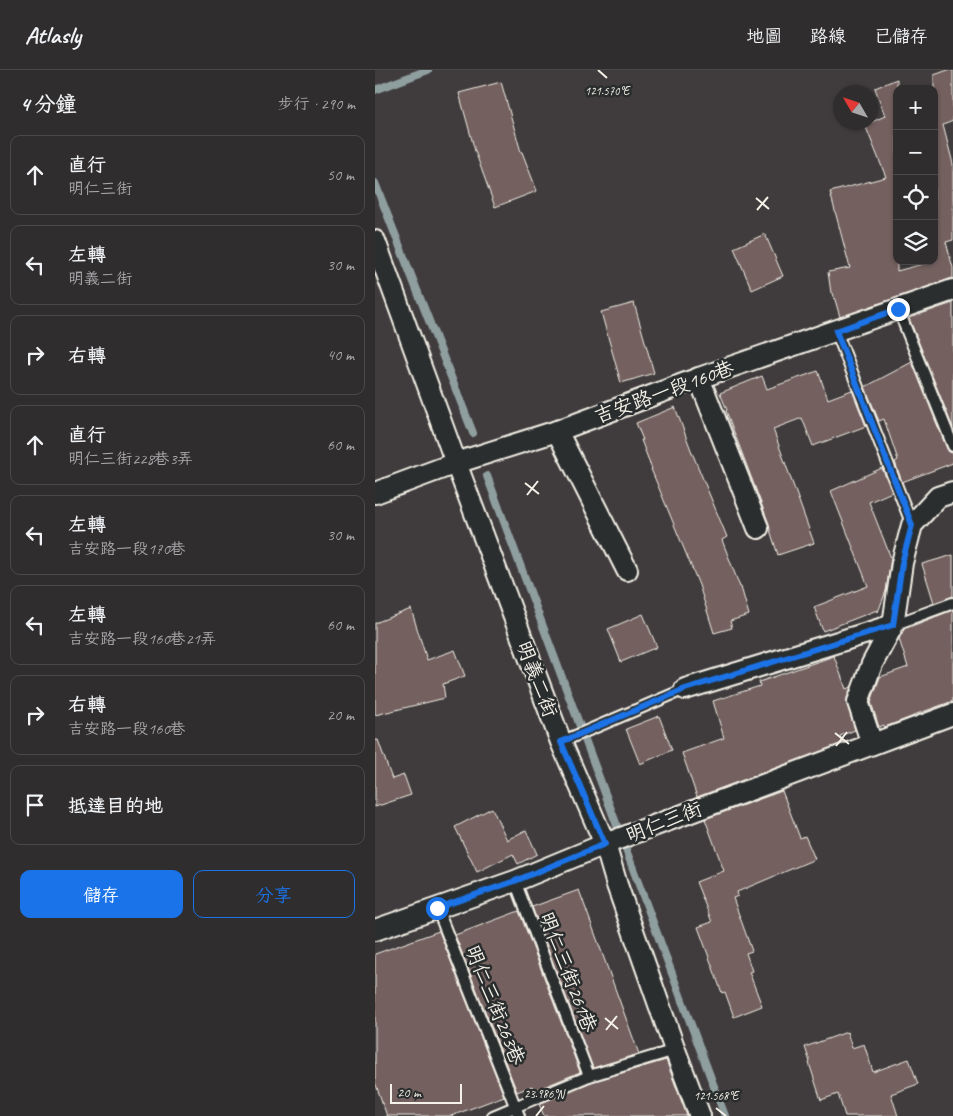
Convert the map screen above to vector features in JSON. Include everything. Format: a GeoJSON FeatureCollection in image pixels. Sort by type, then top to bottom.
{"type":"FeatureCollection","features":[{"type":"Feature","properties":{"kind":"street","name":"明義二街"},"geometry":{"type":"LineString","coordinates":[[375,241],[561,742],[605,844],[617,885],[700,1116]]}},
{"type":"Feature","properties":{"kind":"street","name":"吉安路一段160巷"},"geometry":{"type":"LineString","coordinates":[[375,493],[456,463],[557,431],[699,378],[953,290]]}},
{"type":"Feature","properties":{"kind":"street"},"geometry":{"type":"LineString","coordinates":[[699,378],[758,528]]}},
{"type":"Feature","properties":{"kind":"street"},"geometry":{"type":"LineString","coordinates":[[557,431],[627,570]]}},
{"type":"Feature","properties":{"kind":"street"},"geometry":{"type":"LineString","coordinates":[[872,744],[858,702],[872,664],[893,625],[902,563],[912,525],[938,498],[953,492]]}},
{"type":"Feature","properties":{"kind":"street"},"geometry":{"type":"LineString","coordinates":[[685,689],[893,625]]}},
{"type":"Feature","properties":{"kind":"street","name":"明仁三街"},"geometry":{"type":"LineString","coordinates":[[375,930],[515,881],[605,844],[953,714]]}},
{"type":"Feature","properties":{"kind":"lane"},"geometry":{"type":"LineString","coordinates":[[898,309],[953,446]]}},
{"type":"Feature","properties":{"kind":"lane"},"geometry":{"type":"LineString","coordinates":[[836,331],[912,525]]}},
{"type":"Feature","properties":{"kind":"lane"},"geometry":{"type":"LineString","coordinates":[[893,625],[953,603]]}},
{"type":"Feature","properties":{"kind":"lane"},"geometry":{"type":"LineString","coordinates":[[561,742],[685,689]]}},
{"type":"Feature","properties":{"kind":"lane","name":"明仁三街261巷"},"geometry":{"type":"LineString","coordinates":[[515,881],[589,1076]]}},
{"type":"Feature","properties":{"kind":"lane","name":"明仁三街263巷"},"geometry":{"type":"LineString","coordinates":[[437,908],[517,1112]]}},
{"type":"Feature","properties":{"kind":"lane"},"geometry":{"type":"LineString","coordinates":[[493,1116],[517,1112],[589,1076],[675,1050]]}},
{"type":"Feature","properties":{"kind":"building"},"geometry":{"type":"Polygon","coordinates":[[[953,70],[953,121],[943,125],[953,164],[953,240],[946,242],[953,268],[953,278],[840,317],[833,293],[831,293],[828,272],[850,268],[830,192],[886,177],[867,130],[878,130],[878,119],[885,116],[878,96],[878,87],[897,79],[897,85],[893,85],[893,265],[897,265],[897,271],[919,265],[938,265],[938,85],[934,85],[934,75],[953,70]]]}},
{"type":"Feature","properties":{"kind":"building"},"geometry":{"type":"Polygon","coordinates":[[[501,82],[521,152],[537,191],[495,207],[475,151],[459,93],[501,82]]]}},
{"type":"Feature","properties":{"kind":"building"},"geometry":{"type":"Polygon","coordinates":[[[765,234],[783,276],[752,290],[734,248],[765,234]]]}},
{"type":"Feature","properties":{"kind":"building"},"geometry":{"type":"Polygon","coordinates":[[[634,303],[654,373],[621,383],[601,312],[634,303]]]}},
{"type":"Feature","properties":{"kind":"building"},"geometry":{"type":"Polygon","coordinates":[[[953,303],[953,428],[909,318],[953,303]]]}},
{"type":"Feature","properties":{"kind":"building"},"geometry":{"type":"Polygon","coordinates":[[[912,362],[947,449],[953,453],[953,463],[902,482],[895,462],[898,460],[884,419],[879,421],[865,387],[912,362]]]}},
{"type":"Feature","properties":{"kind":"building"},"geometry":{"type":"Polygon","coordinates":[[[818,371],[828,399],[852,390],[866,426],[813,446],[802,418],[773,429],[814,543],[778,555],[769,524],[720,393],[762,376],[767,389],[818,371]]]}},
{"type":"Feature","properties":{"kind":"building"},"geometry":{"type":"Polygon","coordinates":[[[675,407],[727,537],[722,540],[741,587],[749,615],[730,621],[732,628],[714,633],[699,585],[651,469],[636,423],[675,407]]]}},
{"type":"Feature","properties":{"kind":"building"},"geometry":{"type":"Polygon","coordinates":[[[882,468],[892,492],[869,502],[891,558],[886,591],[878,612],[877,610],[823,631],[814,607],[868,586],[831,491],[882,468]]]}},
{"type":"Feature","properties":{"kind":"building"},"geometry":{"type":"Polygon","coordinates":[[[953,555],[953,596],[934,603],[922,564],[953,555]]]}},
{"type":"Feature","properties":{"kind":"building"},"geometry":{"type":"Polygon","coordinates":[[[411,609],[427,660],[455,650],[465,676],[443,684],[445,698],[375,715],[375,623],[411,609]]]}},
{"type":"Feature","properties":{"kind":"building"},"geometry":{"type":"Polygon","coordinates":[[[953,610],[953,701],[885,727],[884,725],[879,727],[871,702],[880,677],[908,667],[899,639],[904,629],[953,610]]]}},
{"type":"Feature","properties":{"kind":"building"},"geometry":{"type":"Polygon","coordinates":[[[643,614],[657,647],[621,662],[608,629],[643,614]]]}},
{"type":"Feature","properties":{"kind":"building"},"geometry":{"type":"Polygon","coordinates":[[[834,656],[846,689],[851,687],[847,698],[847,705],[855,730],[840,736],[843,743],[697,797],[682,753],[724,738],[713,701],[760,686],[759,682],[834,656]]]}},
{"type":"Feature","properties":{"kind":"building"},"geometry":{"type":"Polygon","coordinates":[[[659,716],[672,750],[640,764],[626,729],[659,716]]]}},
{"type":"Feature","properties":{"kind":"building"},"geometry":{"type":"Polygon","coordinates":[[[375,740],[378,740],[392,779],[404,775],[411,795],[375,807],[375,740]]]}},
{"type":"Feature","properties":{"kind":"building"},"geometry":{"type":"Polygon","coordinates":[[[782,791],[800,838],[805,836],[815,859],[737,892],[738,896],[733,898],[752,951],[746,953],[752,971],[749,972],[762,1006],[734,1017],[725,992],[722,993],[698,927],[712,922],[696,882],[724,871],[705,819],[782,791]]]}},
{"type":"Feature","properties":{"kind":"building"},"geometry":{"type":"Polygon","coordinates":[[[492,808],[507,840],[526,830],[537,854],[518,864],[513,854],[477,872],[455,827],[492,808]]]}},
{"type":"Feature","properties":{"kind":"building"},"geometry":{"type":"Polygon","coordinates":[[[579,890],[639,1054],[593,1068],[532,907],[579,890]]]}},
{"type":"Feature","properties":{"kind":"building"},"geometry":{"type":"Polygon","coordinates":[[[519,911],[580,1072],[534,1091],[532,1086],[517,1092],[455,935],[519,911]]]}},
{"type":"Feature","properties":{"kind":"building"},"geometry":{"type":"Polygon","coordinates":[[[439,931],[504,1096],[451,1116],[387,1116],[375,1082],[375,954],[439,931]]]}},
{"type":"Feature","properties":{"kind":"building"},"geometry":{"type":"Polygon","coordinates":[[[847,1032],[852,1048],[864,1044],[873,1072],[909,1059],[918,1084],[891,1094],[898,1116],[845,1116],[838,1094],[821,1100],[805,1047],[847,1032]]]}},
{"type":"Feature","properties":{"kind":"building"},"geometry":{"type":"Polygon","coordinates":[[[666,1060],[687,1116],[544,1116],[539,1104],[591,1082],[666,1060]]]}},
{"type":"Feature","properties":{"kind":"waterway"},"geometry":{"type":"LineString","coordinates":[[375,90],[428,70]]}},
{"type":"Feature","properties":{"kind":"waterway"},"geometry":{"type":"LineString","coordinates":[[375,183],[473,433]]}},
{"type":"Feature","properties":{"kind":"waterway"},"geometry":{"type":"LineString","coordinates":[[487,476],[725,1116]]}},
{"type":"Feature","properties":{"kind":"route"},"geometry":{"type":"LineString","coordinates":[[437,908],[515,881],[605,844],[561,742],[685,689],[893,625],[902,563],[912,525],[836,331],[898,309]]}}]}
